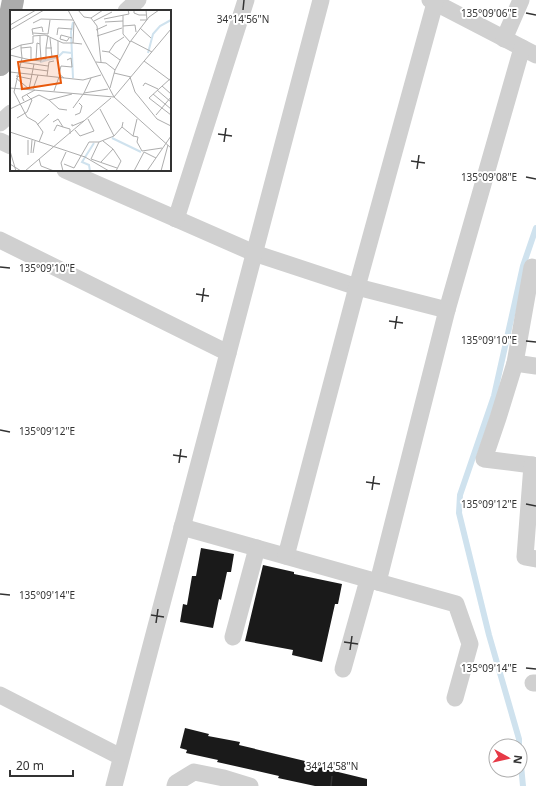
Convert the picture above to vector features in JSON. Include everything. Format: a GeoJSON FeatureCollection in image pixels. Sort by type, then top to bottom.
{"type":"FeatureCollection","features":[{"type":"Feature","properties":{"kind":"main road"},"geometry":{"type":"LineString","coordinates":[[11,10],[13,0]]}},
{"type":"Feature","properties":{"kind":"main road"},"geometry":{"type":"LineString","coordinates":[[0,65],[10,15]]}},
{"type":"Feature","properties":{"kind":"street"},"geometry":{"type":"LineString","coordinates":[[127,10],[138,0]]}},
{"type":"Feature","properties":{"kind":"street"},"geometry":{"type":"LineString","coordinates":[[176,218],[246,0]]}},
{"type":"Feature","properties":{"kind":"street"},"geometry":{"type":"LineString","coordinates":[[114,786],[321,0]]}},
{"type":"Feature","properties":{"kind":"street"},"geometry":{"type":"LineString","coordinates":[[504,39],[521,0]]}},
{"type":"Feature","properties":{"kind":"street"},"geometry":{"type":"LineString","coordinates":[[286,556],[357,287],[442,3],[529,52],[447,310],[373,581],[343,669]]}},
{"type":"Feature","properties":{"kind":"street"},"geometry":{"type":"LineString","coordinates":[[0,123],[10,114]]}},
{"type":"Feature","properties":{"kind":"street"},"geometry":{"type":"LineString","coordinates":[[0,141],[10,146]]}},
{"type":"Feature","properties":{"kind":"street"},"geometry":{"type":"LineString","coordinates":[[71,171],[254,253],[357,287],[447,310]]}},
{"type":"Feature","properties":{"kind":"street"},"geometry":{"type":"LineString","coordinates":[[0,240],[228,353]]}},
{"type":"Feature","properties":{"kind":"street"},"geometry":{"type":"LineString","coordinates":[[535,264],[515,363],[484,459],[534,465],[525,557],[536,559]]}},
{"type":"Feature","properties":{"kind":"street"},"geometry":{"type":"LineString","coordinates":[[515,363],[536,366]]}},
{"type":"Feature","properties":{"kind":"street"},"geometry":{"type":"LineString","coordinates":[[182,527],[456,604],[470,644],[455,698]]}},
{"type":"Feature","properties":{"kind":"street"},"geometry":{"type":"LineString","coordinates":[[233,637],[257,548]]}},
{"type":"Feature","properties":{"kind":"street"},"geometry":{"type":"LineString","coordinates":[[0,695],[121,757]]}},
{"type":"Feature","properties":{"kind":"street"},"geometry":{"type":"LineString","coordinates":[[175,786],[176,783],[194,772],[224,778],[250,786]]}},
{"type":"Feature","properties":{"kind":"building"},"geometry":{"type":"Polygon","coordinates":[[[201,548],[234,554],[231,572],[227,572],[221,600],[219,599],[213,628],[180,622],[183,604],[187,605],[192,576],[196,576],[201,548]]]}},
{"type":"Feature","properties":{"kind":"building"},"geometry":{"type":"Polygon","coordinates":[[[263,565],[294,572],[294,574],[342,584],[338,604],[335,604],[322,662],[292,655],[293,650],[245,641],[263,565]]]}},
{"type":"Feature","properties":{"kind":"building"},"geometry":{"type":"Polygon","coordinates":[[[185,728],[209,734],[208,736],[240,742],[239,745],[305,761],[305,763],[367,779],[367,786],[315,786],[278,778],[279,776],[217,762],[218,760],[186,753],[187,750],[180,748],[185,728]]]}},
{"type":"Feature","properties":{"kind":"waterway"},"geometry":{"type":"LineString","coordinates":[[519,738],[489,635],[459,513],[460,495],[494,396],[523,266],[536,228]]}},
{"type":"Feature","properties":{"kind":"waterway"},"geometry":{"type":"LineString","coordinates":[[522,778],[523,786]]}}]}
